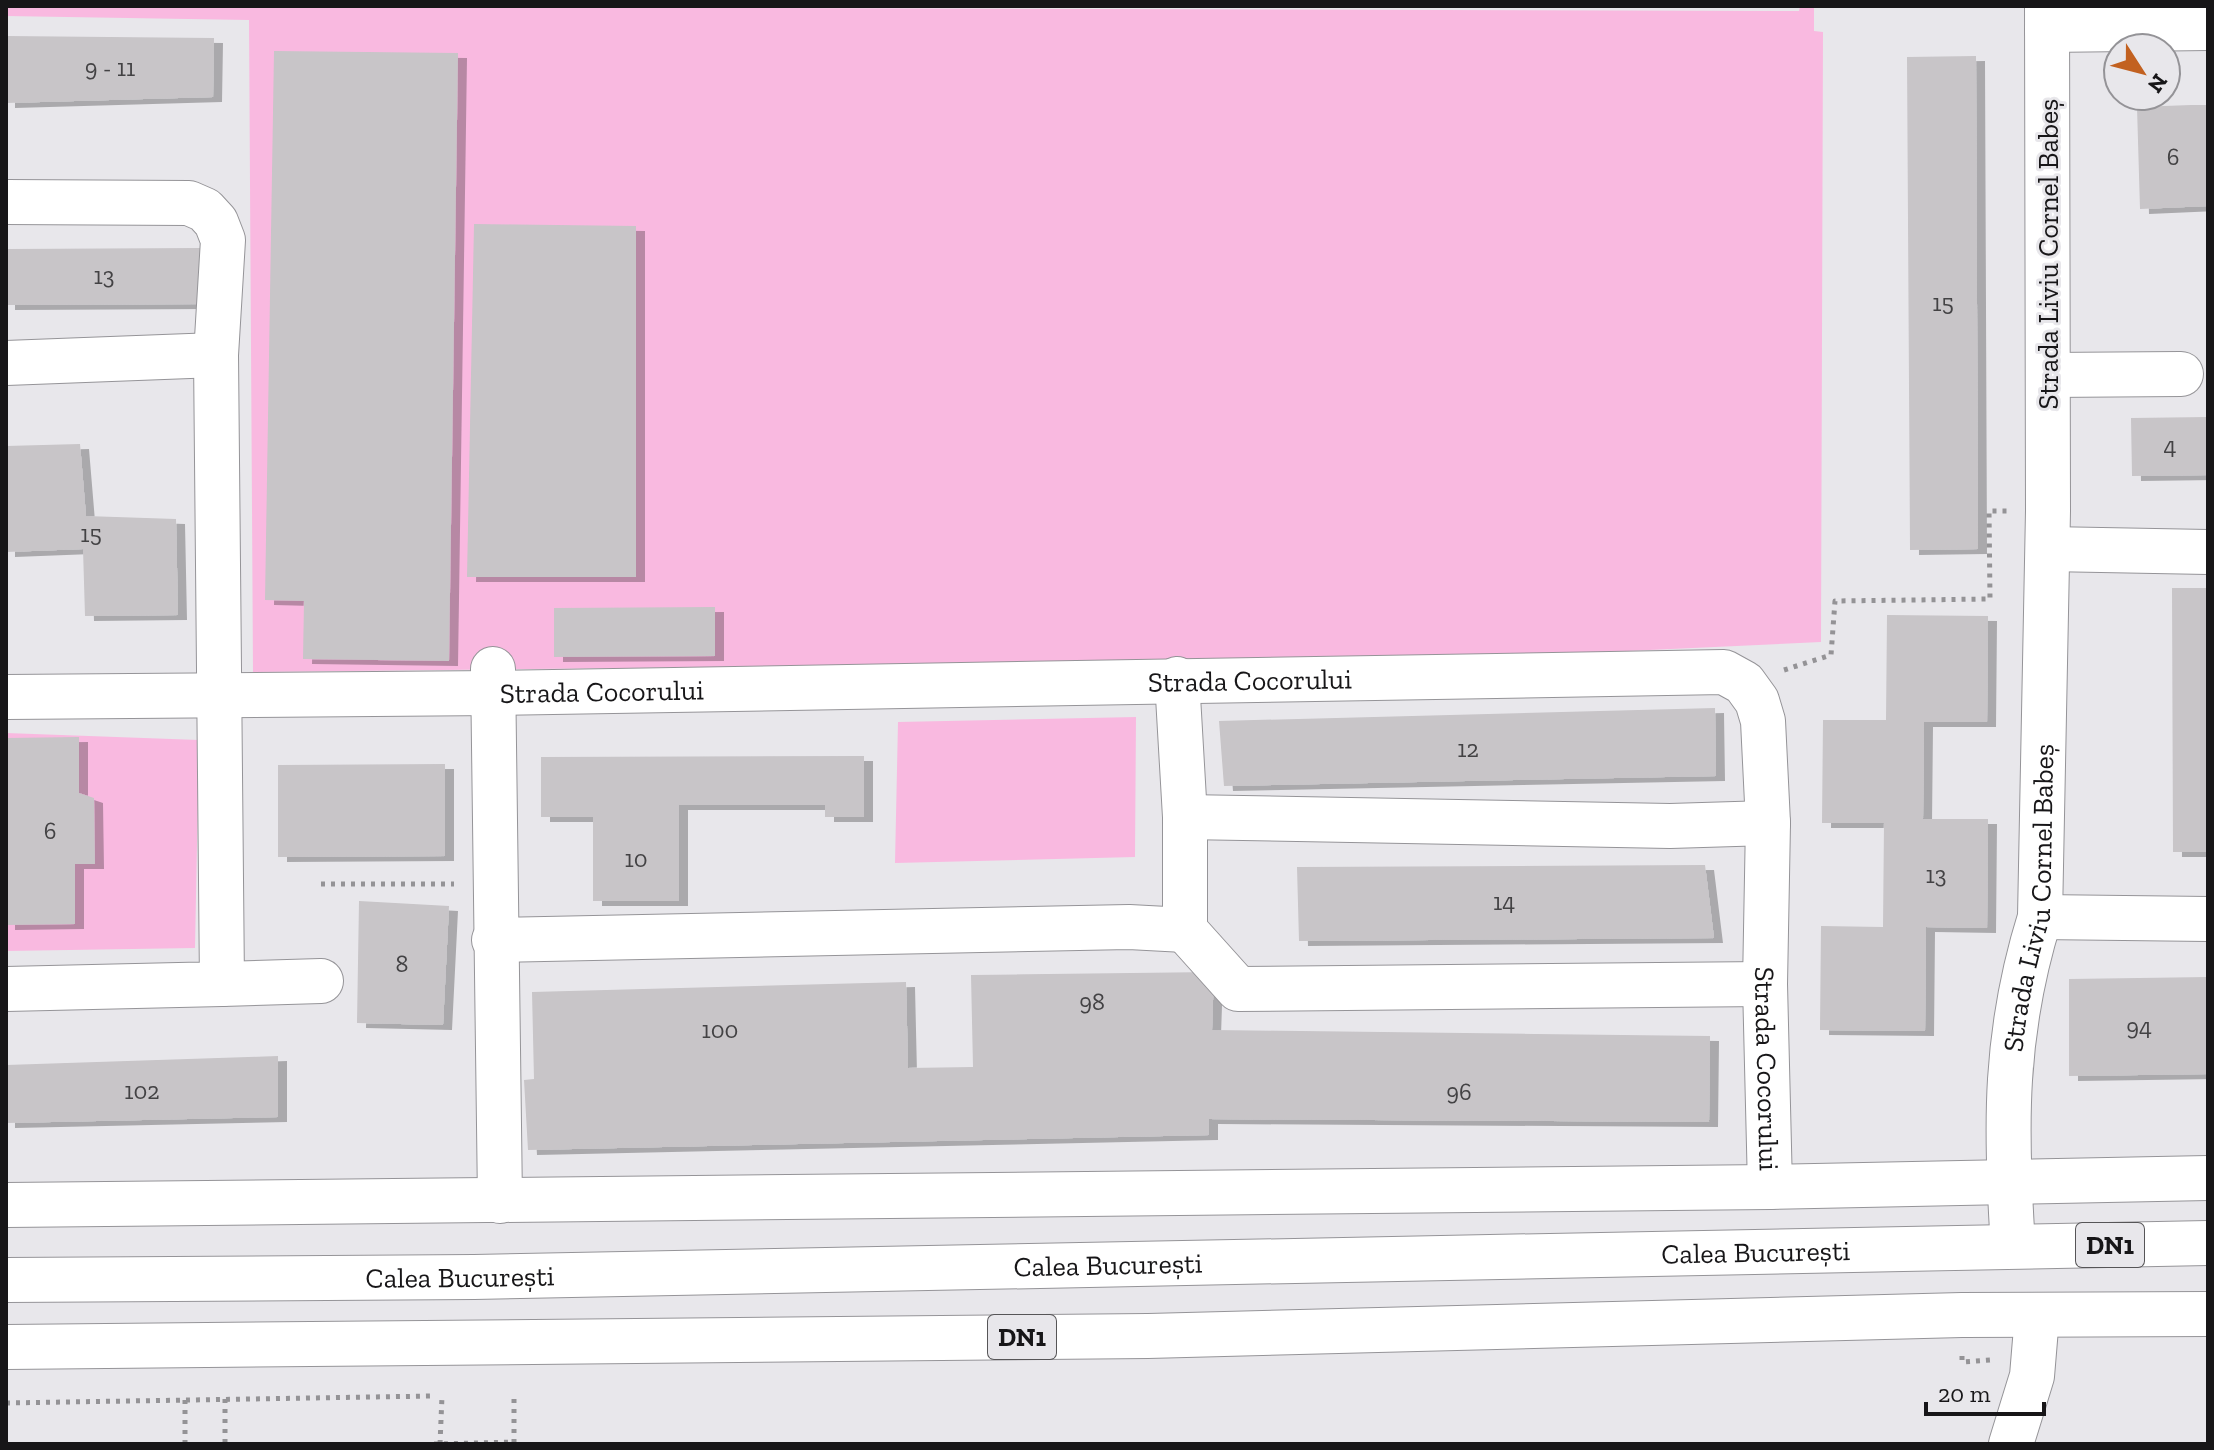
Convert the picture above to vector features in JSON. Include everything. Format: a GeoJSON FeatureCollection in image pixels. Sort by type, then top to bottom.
{"type":"FeatureCollection","features":[{"type":"Feature","properties":{"kind":"street"},"geometry":{"type":"LineString","coordinates":[[2047,18],[2208,28]]}},
{"type":"Feature","properties":{"kind":"street","name":"Strada Liviu Cornel Babeș"},"geometry":{"type":"LineString","coordinates":[[2013,1246],[2008,1180],[2010,1041],[2023,972],[2040,917],[2048,530],[2047,18]]}},
{"type":"Feature","properties":{"kind":"street"},"geometry":{"type":"LineString","coordinates":[[6,202],[189,203],[205,210],[216,222],[223,240],[216,355],[222,984]]}},
{"type":"Feature","properties":{"kind":"street"},"geometry":{"type":"LineString","coordinates":[[6,363],[216,355]]}},
{"type":"Feature","properties":{"kind":"street"},"geometry":{"type":"LineString","coordinates":[[2048,375],[2181,374]]}},
{"type":"Feature","properties":{"kind":"street"},"geometry":{"type":"LineString","coordinates":[[2048,530],[2208,552]]}},
{"type":"Feature","properties":{"kind":"street","name":"Strada Cocorului"},"geometry":{"type":"LineString","coordinates":[[6,697],[217,694],[494,681],[1177,679],[1724,672],[1744,683],[1757,701],[1763,721],[1768,823],[1765,984],[1770,1187],[2208,1178]]}},
{"type":"Feature","properties":{"kind":"street"},"geometry":{"type":"LineString","coordinates":[[1177,679],[1185,817],[1185,930],[1238,989],[1765,984]]}},
{"type":"Feature","properties":{"kind":"street"},"geometry":{"type":"LineString","coordinates":[[494,681],[494,940],[500,1201]]}},
{"type":"Feature","properties":{"kind":"street"},"geometry":{"type":"LineString","coordinates":[[1185,817],[1670,826],[1768,823]]}},
{"type":"Feature","properties":{"kind":"street"},"geometry":{"type":"LineString","coordinates":[[2040,917],[2208,919]]}},
{"type":"Feature","properties":{"kind":"street"},"geometry":{"type":"LineString","coordinates":[[494,940],[1129,927],[1185,930]]}},
{"type":"Feature","properties":{"kind":"street"},"geometry":{"type":"LineString","coordinates":[[6,989],[321,981]]}},
{"type":"Feature","properties":{"kind":"street"},"geometry":{"type":"LineString","coordinates":[[6,1205],[1770,1187]]}},
{"type":"Feature","properties":{"kind":"street","name":"Calea București"},"geometry":{"type":"LineString","coordinates":[[6,1280],[490,1277],[2208,1243]]}},
{"type":"Feature","properties":{"kind":"street","name":"DN1"},"geometry":{"type":"LineString","coordinates":[[6,1347],[1148,1336],[2208,1314]]}},
{"type":"Feature","properties":{"kind":"street"},"geometry":{"type":"LineString","coordinates":[[2011,1444],[2032,1376],[2037,1316]]}},
{"type":"Feature","properties":{"kind":"path"},"geometry":{"type":"LineString","coordinates":[[1744,683],[1831,655],[1835,601],[1990,599],[1989,511],[2048,530]]}},
{"type":"Feature","properties":{"kind":"path"},"geometry":{"type":"LineString","coordinates":[[321,884],[455,884]]}},
{"type":"Feature","properties":{"kind":"path"},"geometry":{"type":"LineString","coordinates":[[442,1396],[437,1444],[514,1443],[514,1394]]}},
{"type":"Feature","properties":{"kind":"path"},"geometry":{"type":"LineString","coordinates":[[6,1403],[433,1396]]}},
{"type":"Feature","properties":{"kind":"path"},"geometry":{"type":"LineString","coordinates":[[225,1399],[225,1444]]}},
{"type":"Feature","properties":{"kind":"path"},"geometry":{"type":"LineString","coordinates":[[185,1400],[185,1444]]}},
{"type":"Feature","properties":{"kind":"shaded area"},"geometry":{"type":"Polygon","coordinates":[[[6,6],[1799,11],[1800,6],[1814,6],[1814,31],[1823,32],[1821,642],[1454,659],[253,672],[249,20],[6,16],[6,6]]]}},
{"type":"Feature","properties":{"kind":"shaded area"},"geometry":{"type":"Polygon","coordinates":[[[1136,717],[1135,857],[895,863],[898,722],[1136,717]]]}},
{"type":"Feature","properties":{"kind":"shaded area"},"geometry":{"type":"Polygon","coordinates":[[[6,733],[199,740],[195,948],[6,951],[6,733]]]}},
{"type":"Feature","properties":{"kind":"building"},"geometry":{"type":"Polygon","coordinates":[[[6,36],[214,38],[213,97],[6,103],[6,36]]]}},
{"type":"Feature","properties":{"kind":"building"},"geometry":{"type":"Polygon","coordinates":[[[274,51],[458,53],[449,661],[303,659],[304,601],[265,600],[274,51]]]}},
{"type":"Feature","properties":{"kind":"building"},"geometry":{"type":"Polygon","coordinates":[[[1976,56],[1978,549],[1910,550],[1907,57],[1976,56]]]}},
{"type":"Feature","properties":{"kind":"building"},"geometry":{"type":"Polygon","coordinates":[[[2208,105],[2208,206],[2140,209],[2137,112],[2182,112],[2182,106],[2208,105]]]}},
{"type":"Feature","properties":{"kind":"building"},"geometry":{"type":"Polygon","coordinates":[[[474,224],[636,226],[636,577],[467,577],[474,224]]]}},
{"type":"Feature","properties":{"kind":"building"},"geometry":{"type":"Polygon","coordinates":[[[201,248],[202,304],[6,305],[6,249],[201,248]]]}},
{"type":"Feature","properties":{"kind":"building"},"geometry":{"type":"Polygon","coordinates":[[[2208,417],[2208,475],[2132,476],[2131,418],[2208,417]]]}},
{"type":"Feature","properties":{"kind":"building"},"geometry":{"type":"Polygon","coordinates":[[[80,444],[86,516],[176,519],[178,615],[85,616],[83,549],[6,552],[6,446],[80,444]]]}},
{"type":"Feature","properties":{"kind":"building"},"geometry":{"type":"Polygon","coordinates":[[[2172,588],[2208,588],[2208,852],[2173,852],[2172,588]]]}},
{"type":"Feature","properties":{"kind":"building"},"geometry":{"type":"Polygon","coordinates":[[[715,607],[715,656],[554,657],[554,608],[715,607]]]}},
{"type":"Feature","properties":{"kind":"building"},"geometry":{"type":"Polygon","coordinates":[[[1887,615],[1988,616],[1987,722],[1924,722],[1923,819],[1988,819],[1987,928],[1926,927],[1925,1031],[1820,1030],[1821,926],[1883,927],[1884,823],[1822,823],[1823,720],[1886,720],[1887,615]]]}},
{"type":"Feature","properties":{"kind":"building"},"geometry":{"type":"Polygon","coordinates":[[[1715,708],[1716,776],[1224,786],[1219,721],[1715,708]]]}},
{"type":"Feature","properties":{"kind":"building"},"geometry":{"type":"Polygon","coordinates":[[[79,737],[79,793],[94,798],[95,864],[75,864],[75,924],[6,925],[6,738],[79,737]]]}},
{"type":"Feature","properties":{"kind":"building"},"geometry":{"type":"Polygon","coordinates":[[[864,756],[864,817],[825,817],[825,805],[679,805],[679,901],[593,901],[593,817],[541,817],[541,757],[864,756]]]}},
{"type":"Feature","properties":{"kind":"building"},"geometry":{"type":"Polygon","coordinates":[[[445,764],[445,856],[278,857],[278,765],[445,764]]]}},
{"type":"Feature","properties":{"kind":"building"},"geometry":{"type":"Polygon","coordinates":[[[1705,865],[1714,938],[1299,941],[1297,867],[1705,865]]]}},
{"type":"Feature","properties":{"kind":"building"},"geometry":{"type":"Polygon","coordinates":[[[359,901],[449,906],[443,1025],[357,1023],[359,901]]]}},
{"type":"Feature","properties":{"kind":"building"},"geometry":{"type":"Polygon","coordinates":[[[1214,972],[1212,1030],[1710,1036],[1709,1122],[1209,1119],[1209,1135],[528,1150],[524,1080],[534,1079],[532,992],[906,982],[908,1068],[973,1067],[971,975],[1214,972]]]}},
{"type":"Feature","properties":{"kind":"building"},"geometry":{"type":"Polygon","coordinates":[[[2208,977],[2208,1074],[2069,1076],[2069,979],[2208,977]]]}},
{"type":"Feature","properties":{"kind":"building"},"geometry":{"type":"Polygon","coordinates":[[[278,1056],[278,1117],[6,1123],[6,1065],[278,1056]]]}}]}
